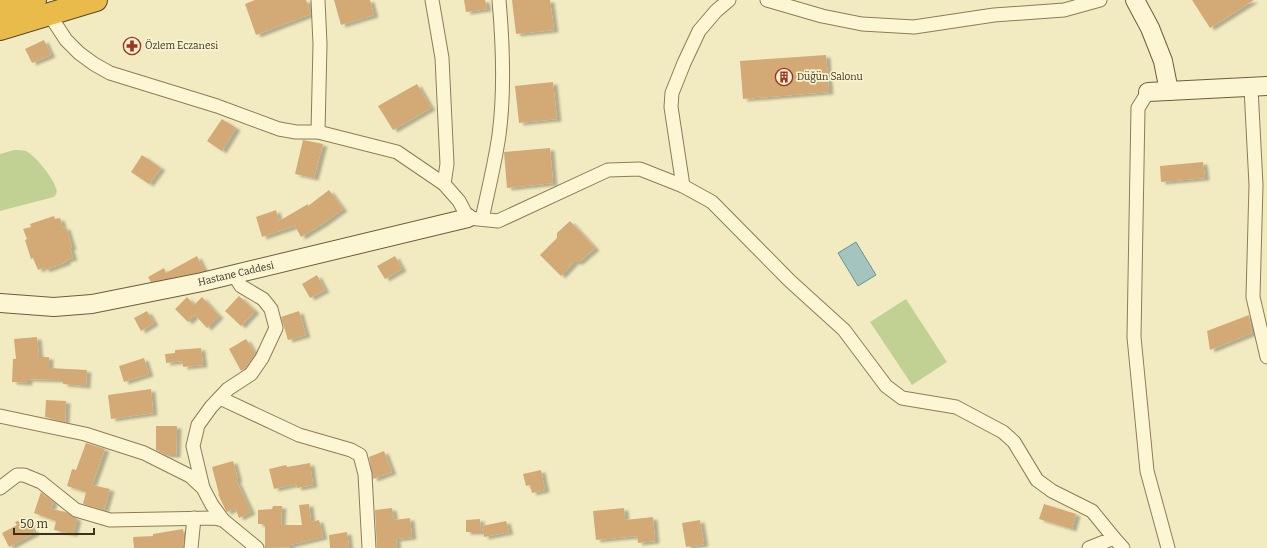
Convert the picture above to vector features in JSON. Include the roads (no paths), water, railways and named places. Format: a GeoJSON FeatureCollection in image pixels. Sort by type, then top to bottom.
{"type":"FeatureCollection","features":[{"type":"Feature","properties":{"kind":"highway"},"geometry":{"type":"LineString","coordinates":[[0,10],[42,7],[96,0]]}},
{"type":"Feature","properties":{"kind":"highway"},"geometry":{"type":"LineString","coordinates":[[0,29],[42,7]]}},
{"type":"Feature","properties":{"kind":"street"},"geometry":{"type":"LineString","coordinates":[[318,0],[320,44],[318,132]]}},
{"type":"Feature","properties":{"kind":"street"},"geometry":{"type":"LineString","coordinates":[[432,0],[442,58],[447,164],[444,184]]}},
{"type":"Feature","properties":{"kind":"street"},"geometry":{"type":"LineString","coordinates":[[475,219],[499,136],[503,53],[499,0]]}},
{"type":"Feature","properties":{"kind":"street"},"geometry":{"type":"LineString","coordinates":[[683,186],[672,107],[672,93],[699,31],[716,11],[729,0]]}},
{"type":"Feature","properties":{"kind":"street"},"geometry":{"type":"LineString","coordinates":[[768,0],[822,16],[862,24],[914,27],[994,15],[1064,10],[1100,0]]}},
{"type":"Feature","properties":{"kind":"street"},"geometry":{"type":"LineString","coordinates":[[1135,0],[1150,28],[1163,61],[1169,91]]}},
{"type":"Feature","properties":{"kind":"street"},"geometry":{"type":"LineString","coordinates":[[42,7],[66,40],[79,53],[110,73],[217,106],[279,129],[296,132],[318,132],[397,152],[444,184],[475,219],[498,221],[608,170],[640,169],[683,186],[712,202],[790,281],[844,330],[886,386],[902,398],[956,408],[1003,432],[1014,442],[1037,480],[1052,491],[1092,511],[1123,548]]}},
{"type":"Feature","properties":{"kind":"street"},"geometry":{"type":"LineString","coordinates":[[1168,548],[1147,471],[1134,337],[1138,108],[1148,92],[1259,87],[1262,184],[1253,297],[1267,357]]}},
{"type":"Feature","properties":{"kind":"street","name":"Hastane Caddesi"},"geometry":{"type":"LineString","coordinates":[[0,303],[54,307],[92,304],[234,275],[475,219]]}},
{"type":"Feature","properties":{"kind":"street"},"geometry":{"type":"LineString","coordinates":[[234,275],[241,286],[263,298],[271,309],[276,328],[262,358],[251,374],[228,389],[211,407],[198,425],[193,446],[203,488],[212,505],[223,520],[257,548]]}},
{"type":"Feature","properties":{"kind":"street"},"geometry":{"type":"LineString","coordinates":[[220,398],[299,435],[351,450],[360,455],[365,474],[369,548]]}},
{"type":"Feature","properties":{"kind":"street"},"geometry":{"type":"LineString","coordinates":[[0,416],[85,434],[144,453],[190,476],[203,488]]}},
{"type":"Feature","properties":{"kind":"street"},"geometry":{"type":"LineString","coordinates":[[0,488],[17,475],[24,475],[41,482],[76,510],[110,520],[214,518],[223,520]]}},
{"type":"Feature","properties":{"kind":"street"},"geometry":{"type":"LineString","coordinates":[[191,548],[194,518]]}},
{"type":"Feature","properties":{"kind":"street"},"geometry":{"type":"LineString","coordinates":[[1089,548],[1114,538]]}},
{"type":"Feature","properties":{"kind":"water"},"geometry":{"type":"Polygon","coordinates":[[[856,242],[876,275],[858,286],[838,253],[856,242]]]}},
{"type":"Feature","properties":{"kind":"place","name":"Özlem Eczanesi"},"geometry":{"type":"Point","coordinates":[132,46]}},
{"type":"Feature","properties":{"kind":"place","name":"Düğün Salonu"},"geometry":{"type":"Point","coordinates":[784,77]}}]}
